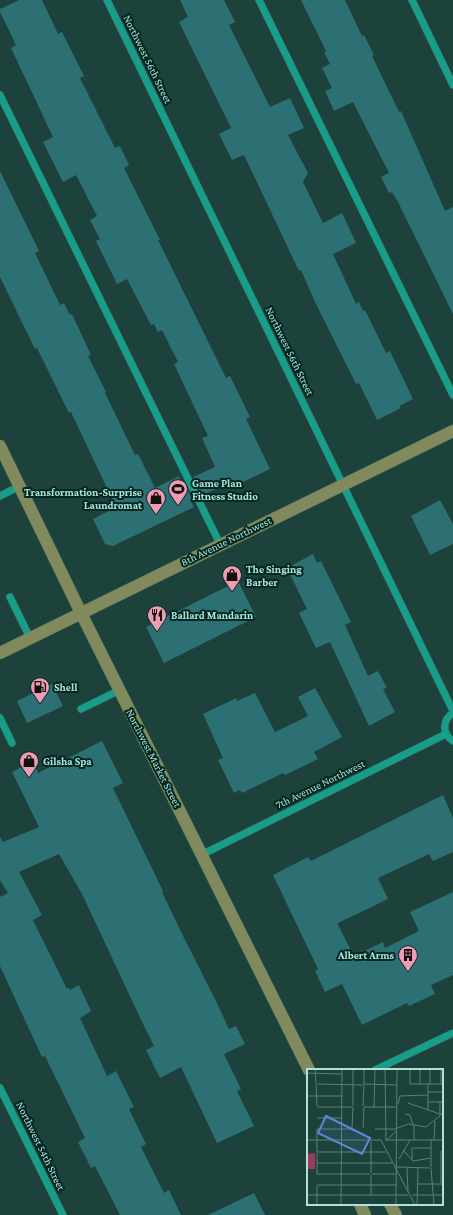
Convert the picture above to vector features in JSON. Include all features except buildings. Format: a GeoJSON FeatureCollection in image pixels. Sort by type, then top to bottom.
{"type":"FeatureCollection","features":[{"type":"Feature","properties":{"kind":"main road","name":"8th Avenue Northwest"},"geometry":{"type":"LineString","coordinates":[[0,653],[342,484],[453,431]]}},
{"type":"Feature","properties":{"kind":"main road","name":"Northwest Market Street"},"geometry":{"type":"LineString","coordinates":[[0,446],[81,613],[203,854],[309,1069]]}},
{"type":"Feature","properties":{"kind":"main road"},"geometry":{"type":"LineString","coordinates":[[360,1205],[365,1215]]}},
{"type":"Feature","properties":{"kind":"main road"},"geometry":{"type":"LineString","coordinates":[[391,1205],[396,1215]]}},
{"type":"Feature","properties":{"kind":"street","name":"Northwest 56th Street"},"geometry":{"type":"LineString","coordinates":[[107,0],[453,712]]}},
{"type":"Feature","properties":{"kind":"street"},"geometry":{"type":"LineString","coordinates":[[259,0],[453,395]]}},
{"type":"Feature","properties":{"kind":"street"},"geometry":{"type":"LineString","coordinates":[[412,0],[453,86]]}},
{"type":"Feature","properties":{"kind":"street"},"geometry":{"type":"LineString","coordinates":[[0,95],[220,544]]}},
{"type":"Feature","properties":{"kind":"street"},"geometry":{"type":"LineString","coordinates":[[0,496],[20,486]]}},
{"type":"Feature","properties":{"kind":"street"},"geometry":{"type":"LineString","coordinates":[[10,596],[30,638]]}},
{"type":"Feature","properties":{"kind":"street"},"geometry":{"type":"LineString","coordinates":[[81,709],[120,690]]}},
{"type":"Feature","properties":{"kind":"street"},"geometry":{"type":"LineString","coordinates":[[453,712],[445,722],[446,734],[453,741]]}},
{"type":"Feature","properties":{"kind":"street"},"geometry":{"type":"LineString","coordinates":[[0,718],[12,743]]}},
{"type":"Feature","properties":{"kind":"street","name":"7th Avenue Northwest"},"geometry":{"type":"LineString","coordinates":[[203,854],[446,734]]}},
{"type":"Feature","properties":{"kind":"street"},"geometry":{"type":"LineString","coordinates":[[378,1069],[453,1033]]}},
{"type":"Feature","properties":{"kind":"street","name":"Northwest 54th Street"},"geometry":{"type":"LineString","coordinates":[[0,1088],[63,1215]]}},
{"type":"Feature","properties":{"kind":"place","name":"Game Plan Fitness Studio"},"geometry":{"type":"Point","coordinates":[178,506]}},
{"type":"Feature","properties":{"kind":"place","name":"Transformation-Surprise Laundromat"},"geometry":{"type":"Point","coordinates":[156,515]}},
{"type":"Feature","properties":{"kind":"place","name":"The Singing Barber"},"geometry":{"type":"Point","coordinates":[232,592]}},
{"type":"Feature","properties":{"kind":"place","name":"Ballard Mandarin"},"geometry":{"type":"Point","coordinates":[157,632]}},
{"type":"Feature","properties":{"kind":"place","name":"Shell"},"geometry":{"type":"Point","coordinates":[40,704]}},
{"type":"Feature","properties":{"kind":"place","name":"Gilsha Spa"},"geometry":{"type":"Point","coordinates":[29,778]}},
{"type":"Feature","properties":{"kind":"place","name":"Albert Arms"},"geometry":{"type":"Point","coordinates":[408,972]}}]}
